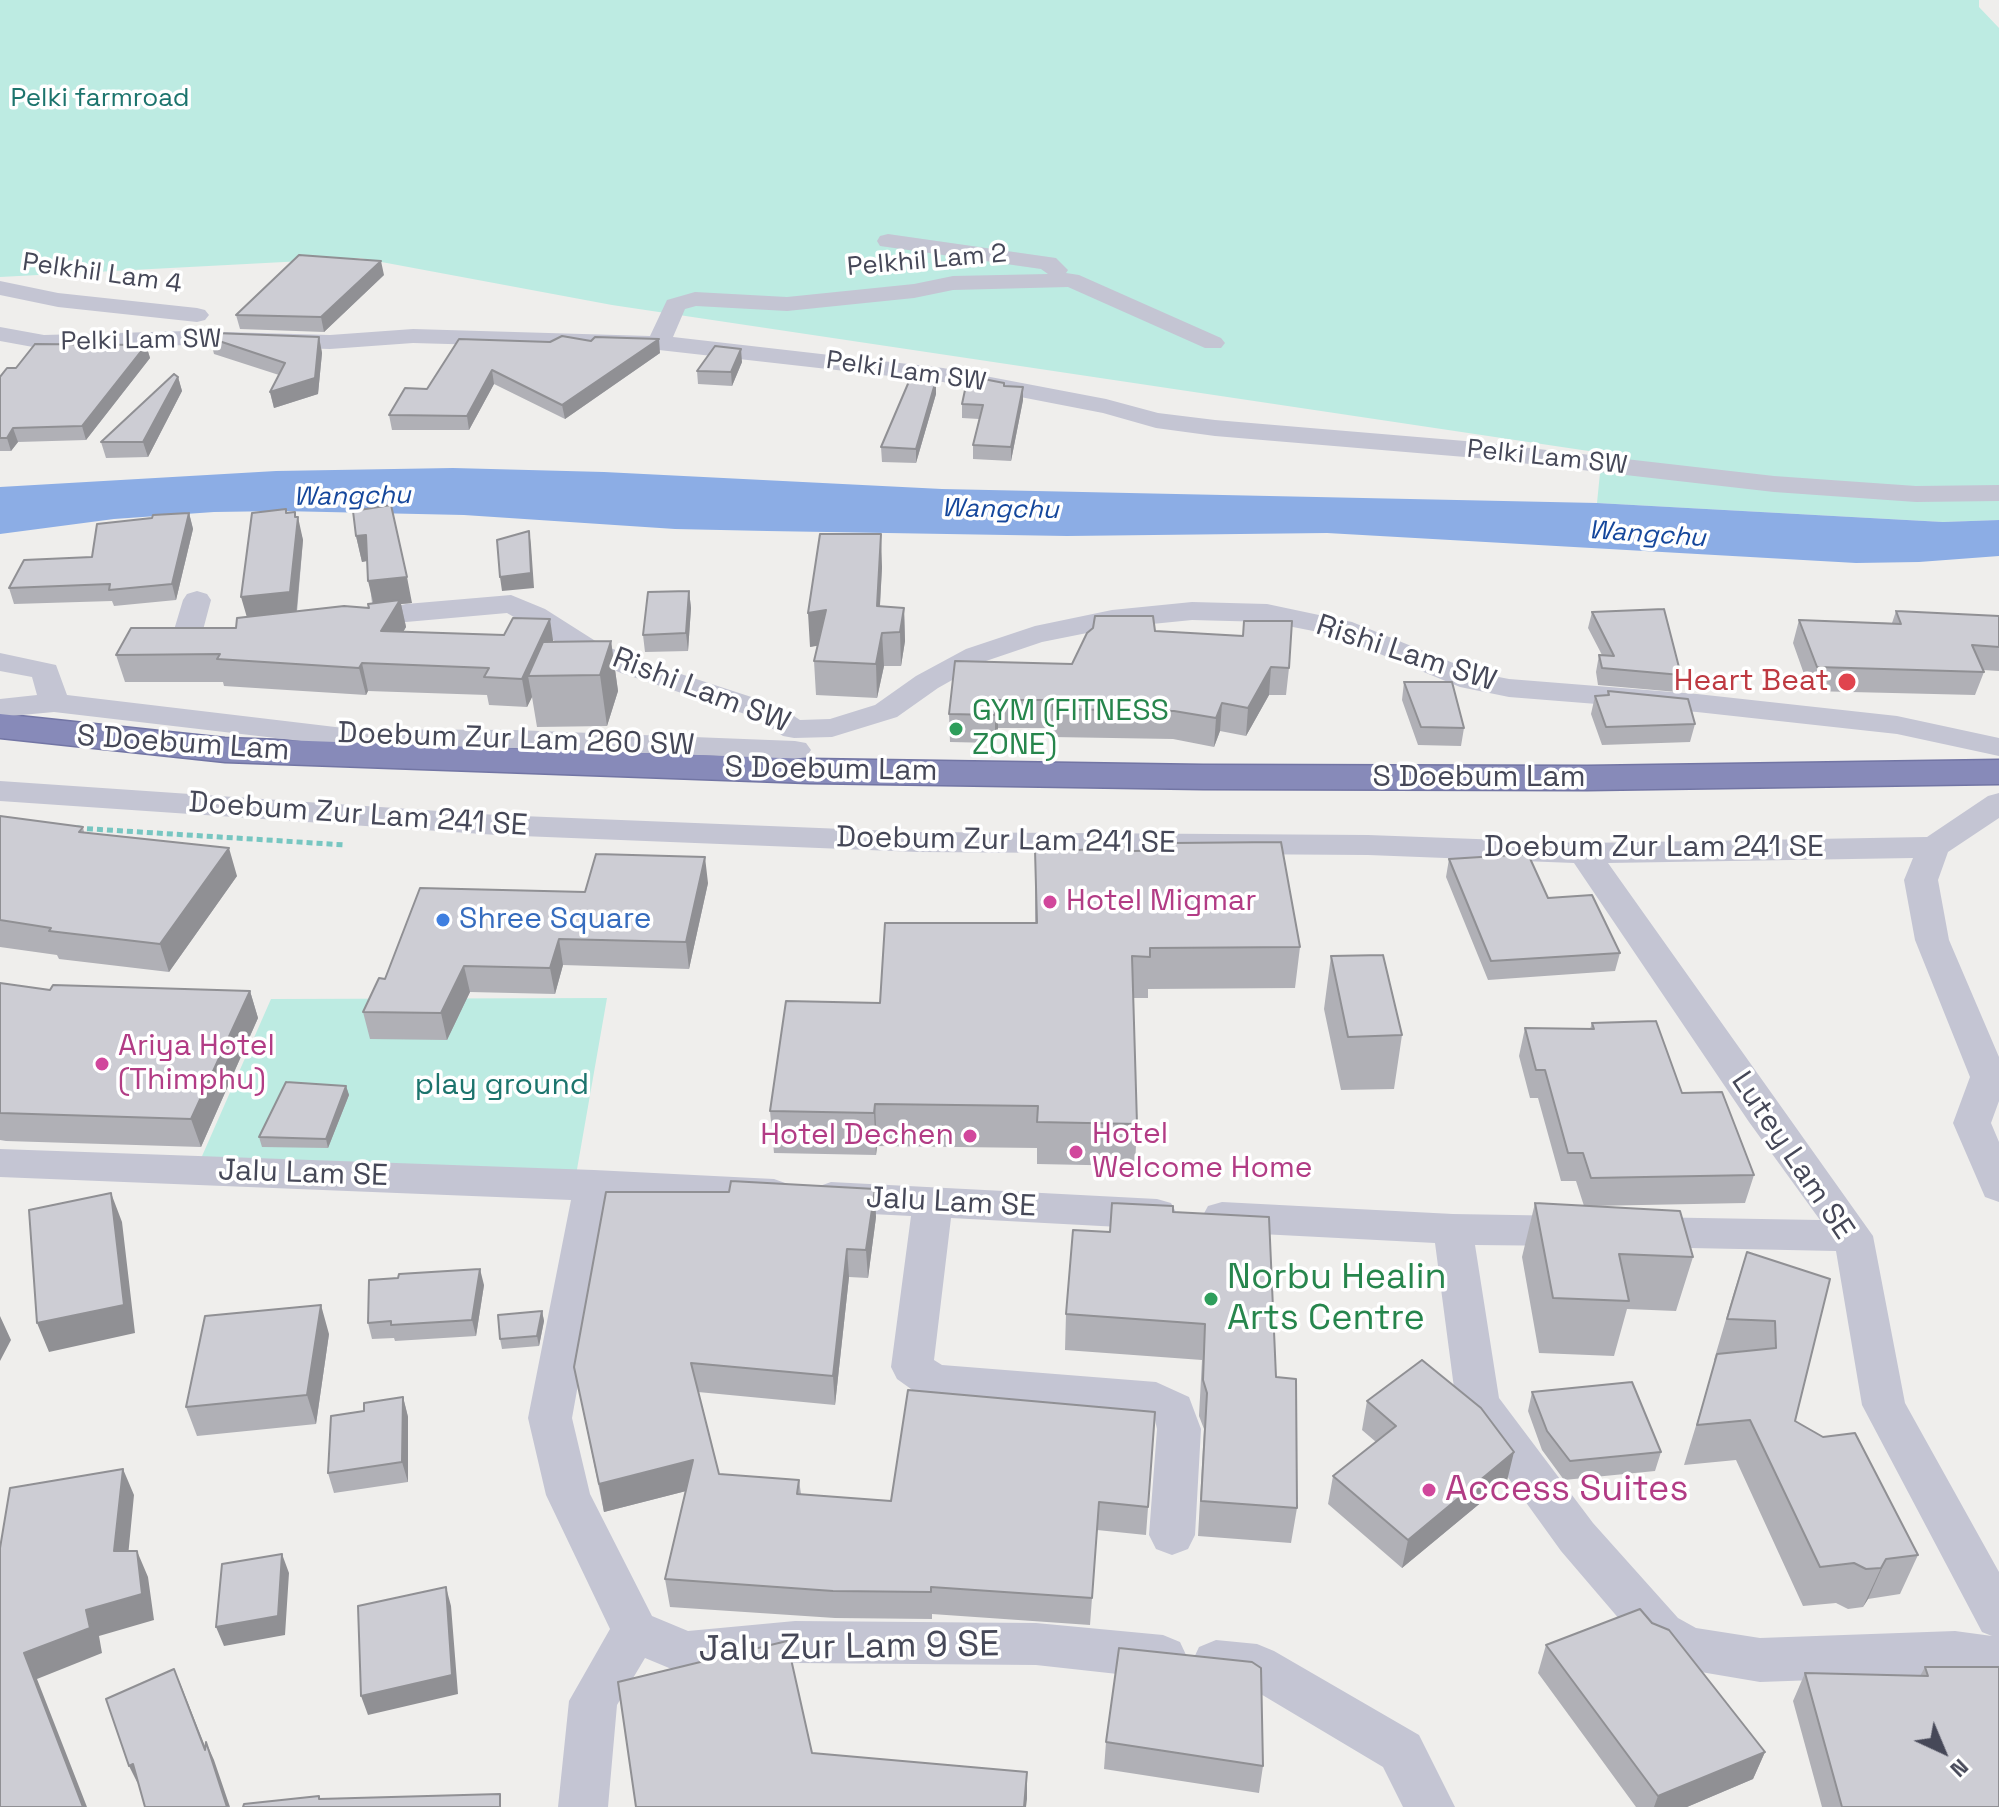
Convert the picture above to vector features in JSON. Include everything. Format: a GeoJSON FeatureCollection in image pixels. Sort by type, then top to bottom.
{"type":"FeatureCollection","features":[{"type":"Feature","properties":{"kind":"highway","name":"S Doebum Lam"},"geometry":{"type":"LineString","coordinates":[[0,726],[225,750],[800,750],[1203,777],[1573,778],[1999,772]]}},
{"type":"Feature","properties":{"kind":"highway","name":"S Doebum Lam"},"geometry":{"type":"LineString","coordinates":[[0,754],[412,783],[802,792],[1599,802],[1999,793]]}},
{"type":"Feature","properties":{"kind":"street"},"geometry":{"type":"LineString","coordinates":[[888,241],[1048,263],[1071,280]]}},
{"type":"Feature","properties":{"kind":"street","name":"Pelkhil Lam 2"},"geometry":{"type":"LineString","coordinates":[[659,343],[675,305],[695,299],[787,304],[914,291],[953,283],[1071,280],[1213,343]]}},
{"type":"Feature","properties":{"kind":"street","name":"Pelkhil Lam 4"},"geometry":{"type":"LineString","coordinates":[[0,288],[58,300],[197,315]]}},
{"type":"Feature","properties":{"kind":"street","name":"Pelki Lam SW"},"geometry":{"type":"LineString","coordinates":[[0,334],[44,342],[188,338],[330,342],[413,336],[659,343],[943,375],[1106,406],[1156,420],[1215,428],[1477,450],[1774,484],[1916,494],[1999,493]]}},
{"type":"Feature","properties":{"kind":"street"},"geometry":{"type":"LineString","coordinates":[[197,600],[186,640],[248,634]]}},
{"type":"Feature","properties":{"kind":"street","name":"Rishi Lam SW"},"geometry":{"type":"LineString","coordinates":[[325,626],[406,613],[511,604],[535,615],[587,648],[631,667],[768,712],[800,750],[832,728],[886,711],[927,682],[976,655],[1035,635],[1112,619],[1192,611],[1267,613],[1342,628],[1471,681],[1509,688],[1697,703],[1865,721],[1999,747]]}},
{"type":"Feature","properties":{"kind":"street"},"geometry":{"type":"LineString","coordinates":[[0,662],[45,671],[54,703]]}},
{"type":"Feature","properties":{"kind":"street","name":"Doebum Zur Lam 260 SW"},"geometry":{"type":"LineString","coordinates":[[0,708],[15,704],[54,703],[352,738],[530,740],[800,750]]}},
{"type":"Feature","properties":{"kind":"street","name":"Doebum Zur Lam 241 SE"},"geometry":{"type":"LineString","coordinates":[[0,791],[497,825],[918,842],[1368,845],[1584,853],[1934,847]]}},
{"type":"Feature","properties":{"kind":"street"},"geometry":{"type":"LineString","coordinates":[[1999,803],[1934,847],[1921,880],[1932,940],[1989,1077],[1972,1123],[1999,1187]]}},
{"type":"Feature","properties":{"kind":"street","name":"Lutey Lam SE"},"geometry":{"type":"LineString","coordinates":[[1584,853],[1762,1112],[1853,1236],[1884,1405],[1999,1617]]}},
{"type":"Feature","properties":{"kind":"street","name":"Jalu Lam SE"},"geometry":{"type":"LineString","coordinates":[[0,1163],[594,1185],[1453,1229],[1853,1236]]}},
{"type":"Feature","properties":{"kind":"street"},"geometry":{"type":"LineString","coordinates":[[583,1807],[593,1701],[635,1631],[568,1495],[550,1418],[594,1185]]}},
{"type":"Feature","properties":{"kind":"street"},"geometry":{"type":"LineString","coordinates":[[933,1203],[912,1367],[933,1382],[1156,1400],[1174,1410],[1179,1429],[1172,1535]]}},
{"type":"Feature","properties":{"kind":"street"},"geometry":{"type":"LineString","coordinates":[[1453,1229],[1478,1403],[1577,1537],[1661,1633],[1689,1648],[1760,1660],[1955,1653],[1999,1658]]}},
{"type":"Feature","properties":{"kind":"street","name":"Jalu Zur Lam 9 SE"},"geometry":{"type":"LineString","coordinates":[[635,1631],[686,1653],[795,1642],[1036,1644],[1257,1666],[1401,1751],[1430,1807]]}},
{"type":"Feature","properties":{"kind":"green space","name":"Pelki farmroad"},"geometry":{"type":"Polygon","coordinates":[[[0,0],[1979,0],[1979,7],[1999,28],[1999,520],[1943,522],[1597,503],[1602,453],[612,305],[360,258],[0,277],[0,0]]]}},
{"type":"Feature","properties":{"kind":"green space","name":"play ground"},"geometry":{"type":"Polygon","coordinates":[[[607,998],[576,1175],[199,1163],[271,999],[607,998]]]}},
{"type":"Feature","properties":{"kind":"water","name":"Wangchu"},"geometry":{"type":"Polygon","coordinates":[[[453,468],[604,472],[942,489],[1597,503],[1943,522],[1999,520],[1999,556],[1856,563],[1327,533],[1067,536],[767,531],[675,529],[464,515],[281,511],[114,519],[0,534],[0,487],[276,471],[453,468]]]}},
{"type":"Feature","properties":{"kind":"building"},"geometry":{"type":"Polygon","coordinates":[[[299,255],[381,261],[321,317],[236,315],[299,255]]]}},
{"type":"Feature","properties":{"kind":"building"},"geometry":{"type":"Polygon","coordinates":[[[215,333],[319,337],[315,378],[270,392],[285,363],[210,338],[215,333]]]}},
{"type":"Feature","properties":{"kind":"building"},"geometry":{"type":"Polygon","coordinates":[[[562,336],[591,341],[595,337],[659,339],[562,405],[492,370],[467,416],[389,415],[405,388],[427,389],[459,339],[550,342],[562,336]]]}},
{"type":"Feature","properties":{"kind":"building"},"geometry":{"type":"Polygon","coordinates":[[[35,344],[146,345],[82,426],[13,428],[7,438],[0,438],[0,377],[7,368],[16,368],[35,344]]]}},
{"type":"Feature","properties":{"kind":"building"},"geometry":{"type":"Polygon","coordinates":[[[715,346],[741,349],[731,372],[697,371],[715,346]]]}},
{"type":"Feature","properties":{"kind":"building"},"geometry":{"type":"Polygon","coordinates":[[[174,374],[178,377],[143,442],[101,442],[174,374]]]}},
{"type":"Feature","properties":{"kind":"building"},"geometry":{"type":"Polygon","coordinates":[[[968,376],[1004,383],[1004,386],[1023,387],[1011,447],[973,445],[983,405],[962,404],[968,376]]]}},
{"type":"Feature","properties":{"kind":"building"},"geometry":{"type":"Polygon","coordinates":[[[910,379],[936,380],[916,449],[881,447],[910,379]]]}},
{"type":"Feature","properties":{"kind":"building"},"geometry":{"type":"Polygon","coordinates":[[[391,505],[407,577],[368,581],[366,535],[356,536],[353,511],[391,505]]]}},
{"type":"Feature","properties":{"kind":"building"},"geometry":{"type":"Polygon","coordinates":[[[286,509],[286,513],[295,512],[295,517],[298,517],[290,592],[241,597],[252,513],[286,509]]]}},
{"type":"Feature","properties":{"kind":"building"},"geometry":{"type":"Polygon","coordinates":[[[189,513],[172,584],[109,590],[110,584],[9,588],[24,560],[92,557],[97,524],[189,513]]]}},
{"type":"Feature","properties":{"kind":"building"},"geometry":{"type":"Polygon","coordinates":[[[529,531],[531,573],[500,577],[497,540],[529,531]]]}},
{"type":"Feature","properties":{"kind":"building"},"geometry":{"type":"Polygon","coordinates":[[[820,534],[881,534],[877,606],[904,608],[900,632],[882,633],[876,664],[814,661],[826,610],[808,613],[820,534]]]}},
{"type":"Feature","properties":{"kind":"building"},"geometry":{"type":"Polygon","coordinates":[[[689,591],[686,633],[643,635],[648,592],[689,591]]]}},
{"type":"Feature","properties":{"kind":"building"},"geometry":{"type":"Polygon","coordinates":[[[400,600],[381,631],[504,635],[513,618],[550,619],[522,679],[484,677],[489,668],[362,663],[359,668],[217,659],[220,654],[116,655],[131,628],[236,628],[237,618],[344,606],[369,608],[368,604],[400,600]]]}},
{"type":"Feature","properties":{"kind":"building"},"geometry":{"type":"Polygon","coordinates":[[[1664,609],[1681,675],[1602,668],[1599,655],[1614,656],[1592,612],[1664,609]]]}},
{"type":"Feature","properties":{"kind":"building"},"geometry":{"type":"Polygon","coordinates":[[[1896,611],[1999,616],[1999,647],[1972,645],[1984,672],[1817,667],[1799,620],[1901,624],[1896,611]]]}},
{"type":"Feature","properties":{"kind":"building"},"geometry":{"type":"Polygon","coordinates":[[[1095,616],[1153,616],[1155,631],[1243,636],[1244,621],[1292,621],[1289,668],[1271,667],[1248,708],[1222,703],[1216,718],[1174,711],[1053,709],[1053,700],[998,700],[995,715],[949,714],[955,661],[1072,664],[1087,633],[1093,628],[1095,616]]]}},
{"type":"Feature","properties":{"kind":"building"},"geometry":{"type":"Polygon","coordinates":[[[611,641],[600,675],[528,676],[543,642],[611,641]]]}},
{"type":"Feature","properties":{"kind":"building"},"geometry":{"type":"Polygon","coordinates":[[[1404,682],[1452,682],[1464,728],[1421,727],[1404,682]]]}},
{"type":"Feature","properties":{"kind":"building"},"geometry":{"type":"Polygon","coordinates":[[[1608,691],[1688,699],[1695,724],[1606,727],[1595,696],[1609,695],[1608,691]]]}},
{"type":"Feature","properties":{"kind":"building"},"geometry":{"type":"Polygon","coordinates":[[[0,816],[83,827],[79,832],[229,848],[160,944],[49,931],[51,928],[0,920],[0,816]]]}},
{"type":"Feature","properties":{"kind":"building"},"geometry":{"type":"Polygon","coordinates":[[[1281,842],[1300,947],[1150,948],[1150,957],[1132,956],[1137,1124],[1037,1122],[1038,1106],[875,1104],[874,1113],[770,1111],[786,1001],[880,1003],[885,923],[1037,923],[1035,850],[1050,851],[1057,845],[1071,845],[1079,850],[1123,846],[1132,851],[1174,850],[1173,843],[1281,842]]]}},
{"type":"Feature","properties":{"kind":"building"},"geometry":{"type":"Polygon","coordinates":[[[596,854],[705,857],[686,942],[559,939],[550,968],[464,966],[441,1013],[363,1012],[379,978],[385,979],[420,888],[585,892],[596,854]]]}},
{"type":"Feature","properties":{"kind":"building"},"geometry":{"type":"Polygon","coordinates":[[[1528,854],[1548,898],[1592,895],[1620,953],[1491,961],[1449,859],[1528,854]]]}},
{"type":"Feature","properties":{"kind":"building"},"geometry":{"type":"Polygon","coordinates":[[[1383,955],[1402,1035],[1348,1037],[1331,956],[1383,955]]]}},
{"type":"Feature","properties":{"kind":"building"},"geometry":{"type":"Polygon","coordinates":[[[0,983],[50,990],[53,985],[250,991],[191,1119],[0,1113],[0,983]]]}},
{"type":"Feature","properties":{"kind":"building"},"geometry":{"type":"Polygon","coordinates":[[[1656,1021],[1682,1093],[1722,1092],[1754,1175],[1591,1178],[1583,1153],[1568,1153],[1545,1070],[1536,1070],[1525,1028],[1594,1029],[1592,1023],[1656,1021]]]}},
{"type":"Feature","properties":{"kind":"building"},"geometry":{"type":"Polygon","coordinates":[[[286,1082],[346,1086],[326,1139],[259,1137],[286,1082]]]}},
{"type":"Feature","properties":{"kind":"building"},"geometry":{"type":"Polygon","coordinates":[[[731,1181],[875,1189],[866,1250],[847,1249],[833,1376],[691,1363],[719,1474],[799,1480],[797,1494],[891,1501],[908,1390],[1155,1412],[1148,1507],[1099,1502],[1092,1598],[931,1587],[931,1592],[833,1591],[665,1579],[693,1460],[599,1484],[574,1367],[606,1192],[729,1192],[731,1181]]]}},
{"type":"Feature","properties":{"kind":"building"},"geometry":{"type":"Polygon","coordinates":[[[111,1193],[124,1305],[37,1323],[29,1210],[111,1193]]]}},
{"type":"Feature","properties":{"kind":"building"},"geometry":{"type":"Polygon","coordinates":[[[1112,1203],[1173,1206],[1173,1212],[1269,1217],[1276,1377],[1296,1379],[1297,1508],[1201,1501],[1207,1393],[1203,1380],[1205,1324],[1066,1314],[1073,1230],[1110,1232],[1112,1203]]]}},
{"type":"Feature","properties":{"kind":"building"},"geometry":{"type":"Polygon","coordinates":[[[1535,1203],[1680,1211],[1693,1257],[1619,1254],[1629,1301],[1553,1298],[1535,1203]]]}},
{"type":"Feature","properties":{"kind":"building"},"geometry":{"type":"Polygon","coordinates":[[[1747,1252],[1830,1279],[1795,1421],[1823,1437],[1855,1433],[1918,1555],[1886,1559],[1881,1568],[1866,1569],[1854,1563],[1820,1567],[1750,1420],[1697,1425],[1717,1354],[1776,1348],[1775,1321],[1727,1319],[1747,1252]]]}},
{"type":"Feature","properties":{"kind":"building"},"geometry":{"type":"Polygon","coordinates":[[[480,1269],[472,1320],[391,1325],[391,1321],[368,1323],[369,1280],[398,1278],[399,1274],[480,1269]]]}},
{"type":"Feature","properties":{"kind":"building"},"geometry":{"type":"Polygon","coordinates":[[[321,1305],[307,1395],[186,1407],[205,1316],[321,1305]]]}},
{"type":"Feature","properties":{"kind":"building"},"geometry":{"type":"Polygon","coordinates":[[[542,1311],[537,1336],[500,1339],[498,1315],[542,1311]]]}},
{"type":"Feature","properties":{"kind":"building"},"geometry":{"type":"Polygon","coordinates":[[[1422,1360],[1481,1408],[1514,1452],[1408,1540],[1333,1476],[1396,1426],[1367,1401],[1422,1360]]]}},
{"type":"Feature","properties":{"kind":"building"},"geometry":{"type":"Polygon","coordinates":[[[1632,1382],[1661,1452],[1570,1461],[1547,1431],[1532,1392],[1632,1382]]]}},
{"type":"Feature","properties":{"kind":"building"},"geometry":{"type":"Polygon","coordinates":[[[403,1397],[402,1462],[328,1473],[331,1416],[364,1411],[364,1403],[403,1397]]]}},
{"type":"Feature","properties":{"kind":"building"},"geometry":{"type":"Polygon","coordinates":[[[123,1469],[114,1551],[137,1551],[142,1594],[86,1610],[90,1628],[24,1653],[83,1807],[0,1807],[0,1548],[10,1488],[123,1469]]]}},
{"type":"Feature","properties":{"kind":"building"},"geometry":{"type":"Polygon","coordinates":[[[282,1554],[278,1616],[216,1627],[222,1564],[282,1554]]]}},
{"type":"Feature","properties":{"kind":"building"},"geometry":{"type":"Polygon","coordinates":[[[446,1587],[452,1675],[361,1696],[358,1606],[446,1587]]]}},
{"type":"Feature","properties":{"kind":"building"},"geometry":{"type":"Polygon","coordinates":[[[1640,1609],[1652,1623],[1669,1630],[1765,1752],[1658,1796],[1546,1645],[1640,1609]]]}},
{"type":"Feature","properties":{"kind":"building"},"geometry":{"type":"Polygon","coordinates":[[[787,1641],[812,1753],[1027,1772],[1024,1807],[636,1807],[618,1682],[787,1641]]]}},
{"type":"Feature","properties":{"kind":"building"},"geometry":{"type":"Polygon","coordinates":[[[1119,1648],[1252,1662],[1261,1668],[1263,1766],[1106,1742],[1119,1648]]]}},
{"type":"Feature","properties":{"kind":"building"},"geometry":{"type":"Polygon","coordinates":[[[1925,1667],[1999,1667],[1999,1807],[1842,1807],[1805,1673],[1928,1676],[1925,1667]]]}},
{"type":"Feature","properties":{"kind":"building"},"geometry":{"type":"Polygon","coordinates":[[[174,1669],[205,1750],[206,1742],[227,1807],[145,1807],[133,1764],[129,1766],[106,1699],[174,1669]]]}},
{"type":"Feature","properties":{"kind":"building"},"geometry":{"type":"Polygon","coordinates":[[[500,1794],[500,1807],[243,1807],[244,1804],[319,1796],[319,1799],[500,1794]]]}},
{"type":"Feature","properties":{"kind":"place","name":"Heart Beat"},"geometry":{"type":"Point","coordinates":[1847,682]}},
{"type":"Feature","properties":{"kind":"place","name":"GYM (FITNESS ZONE)"},"geometry":{"type":"Point","coordinates":[956,729]}},
{"type":"Feature","properties":{"kind":"place","name":"Hotel Migmar"},"geometry":{"type":"Point","coordinates":[1050,902]}},
{"type":"Feature","properties":{"kind":"place","name":"Shree Square"},"geometry":{"type":"Point","coordinates":[443,920]}},
{"type":"Feature","properties":{"kind":"place","name":"Ariya Hotel (Thimphu)"},"geometry":{"type":"Point","coordinates":[102,1064]}},
{"type":"Feature","properties":{"kind":"place","name":"Hotel Dechen"},"geometry":{"type":"Point","coordinates":[970,1136]}},
{"type":"Feature","properties":{"kind":"place","name":"Hotel Welcome Home"},"geometry":{"type":"Point","coordinates":[1076,1152]}},
{"type":"Feature","properties":{"kind":"place","name":"Norbu Healin Arts Centre"},"geometry":{"type":"Point","coordinates":[1211,1299]}},
{"type":"Feature","properties":{"kind":"place","name":"Access Suites"},"geometry":{"type":"Point","coordinates":[1429,1490]}}]}
